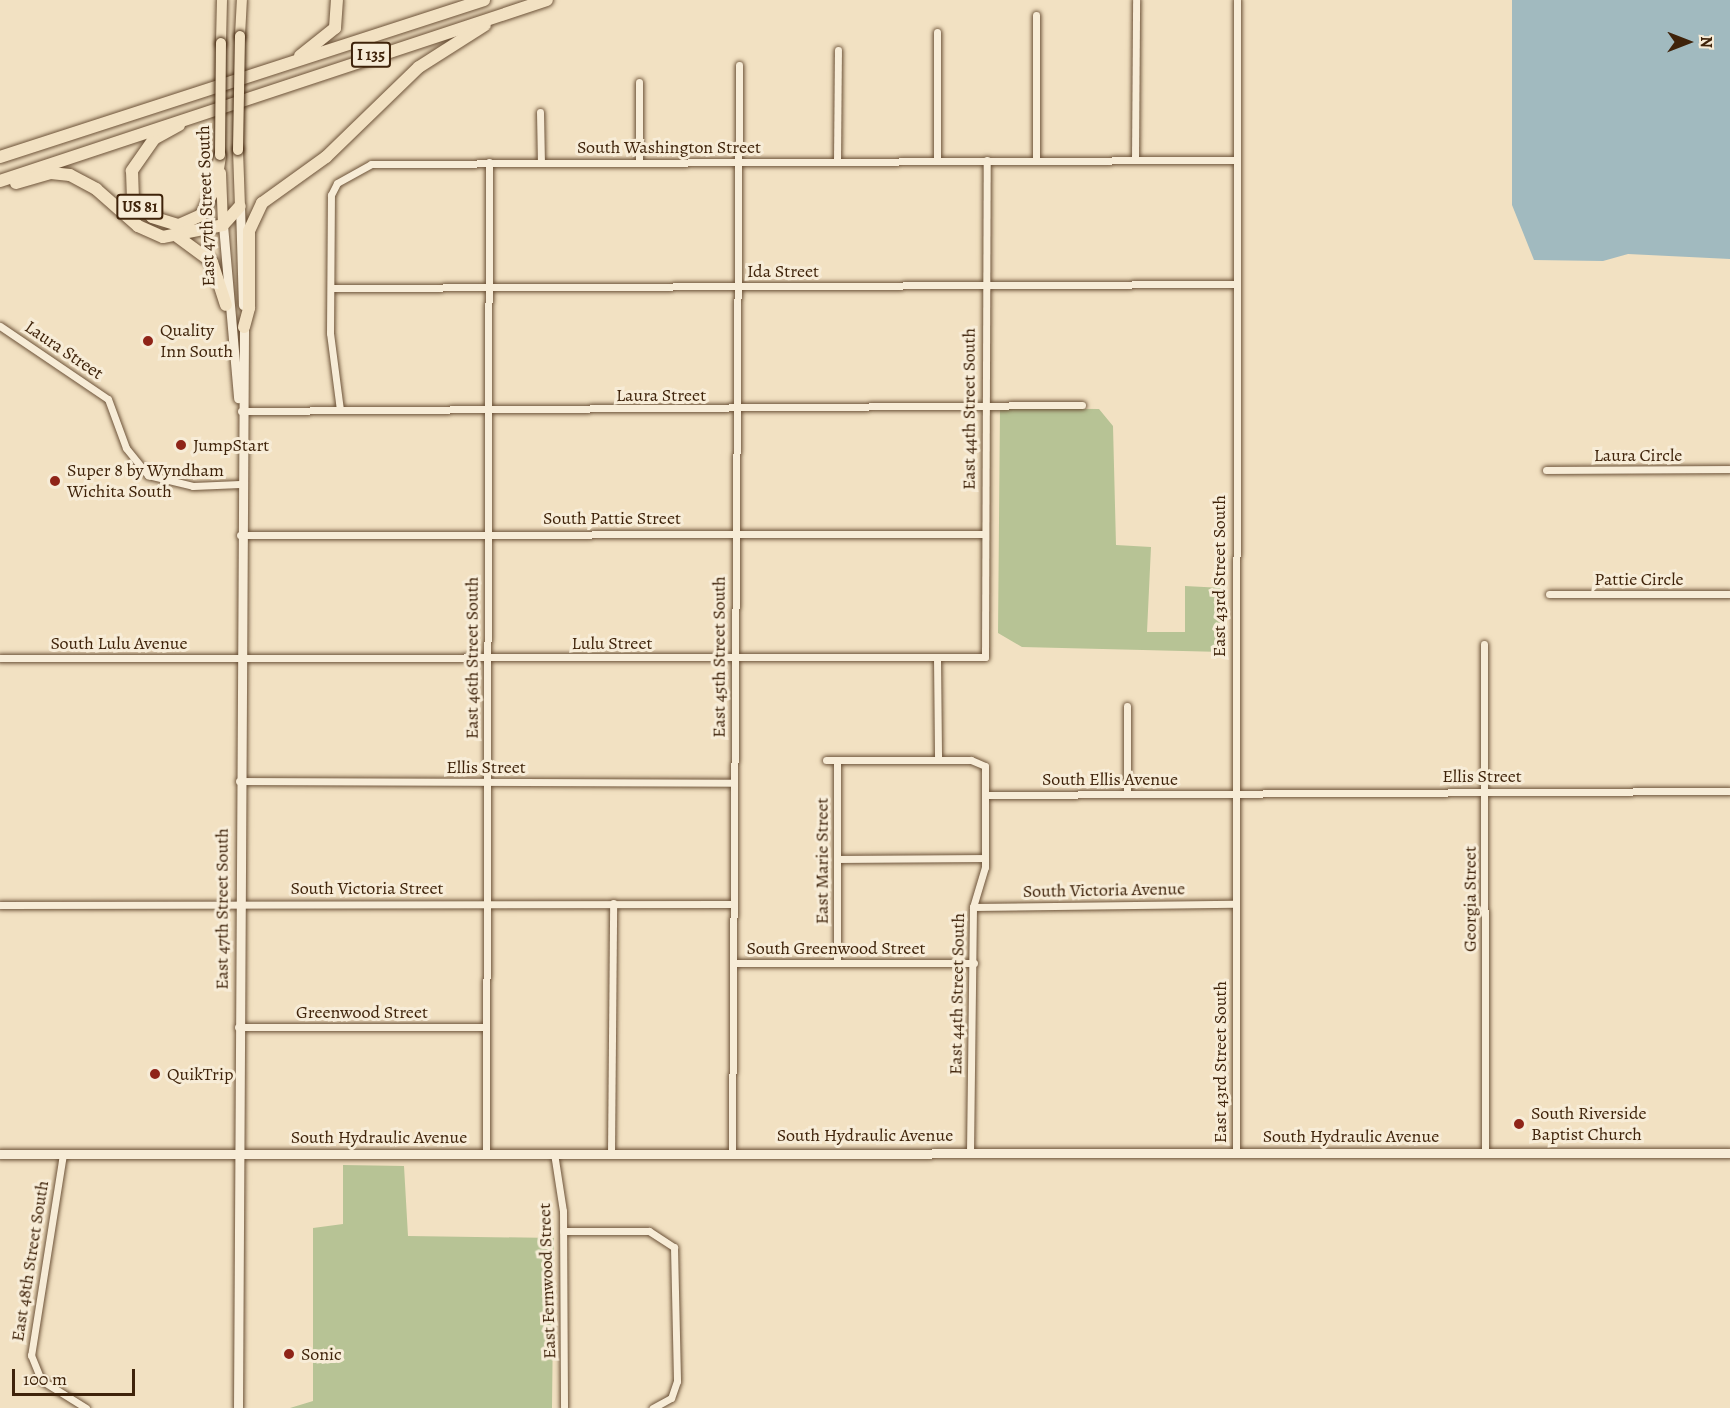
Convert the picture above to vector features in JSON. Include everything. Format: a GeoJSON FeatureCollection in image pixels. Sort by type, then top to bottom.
{"type":"FeatureCollection","features":[{"type":"Feature","properties":{"kind":"highway"},"geometry":{"type":"LineString","coordinates":[[284,66],[326,39],[335,28],[337,0]]}},
{"type":"Feature","properties":{"kind":"highway","name":"I 135"},"geometry":{"type":"LineString","coordinates":[[0,157],[484,0]]}},
{"type":"Feature","properties":{"kind":"highway"},"geometry":{"type":"LineString","coordinates":[[244,327],[249,231],[262,203],[326,157],[419,67],[471,32],[544,1]]}},
{"type":"Feature","properties":{"kind":"highway","name":"I 135"},"geometry":{"type":"LineString","coordinates":[[0,181],[201,111],[544,1]]}},
{"type":"Feature","properties":{"kind":"highway","name":"US 81"},"geometry":{"type":"LineString","coordinates":[[201,111],[154,140],[139,156],[132,171],[134,199],[152,217],[179,225],[191,221],[212,197],[220,155]]}},
{"type":"Feature","properties":{"kind":"highway"},"geometry":{"type":"LineString","coordinates":[[0,188],[51,173],[70,175],[96,189],[138,226],[178,237],[212,262],[226,305]]}},
{"type":"Feature","properties":{"kind":"highway"},"geometry":{"type":"LineString","coordinates":[[178,237],[223,225],[240,206]]}},
{"type":"Feature","properties":{"kind":"main road","name":"East 47th Street South"},"geometry":{"type":"LineString","coordinates":[[222,0],[220,155],[223,225]]}},
{"type":"Feature","properties":{"kind":"main road","name":"East 47th Street South"},"geometry":{"type":"LineString","coordinates":[[240,206],[238,150],[242,0]]}},
{"type":"Feature","properties":{"kind":"street"},"geometry":{"type":"LineString","coordinates":[[1135,160],[1136,0]]}},
{"type":"Feature","properties":{"kind":"street","name":"East 43rd Street South"},"geometry":{"type":"LineString","coordinates":[[1236,1153],[1235,160],[1237,0]]}},
{"type":"Feature","properties":{"kind":"street"},"geometry":{"type":"LineString","coordinates":[[1036,15],[1036,160]]}},
{"type":"Feature","properties":{"kind":"street"},"geometry":{"type":"LineString","coordinates":[[937,161],[938,32]]}},
{"type":"Feature","properties":{"kind":"street"},"geometry":{"type":"LineString","coordinates":[[837,161],[838,50]]}},
{"type":"Feature","properties":{"kind":"street","name":"East 45th Street South"},"geometry":{"type":"LineString","coordinates":[[732,1154],[739,65]]}},
{"type":"Feature","properties":{"kind":"street"},"geometry":{"type":"LineString","coordinates":[[639,82],[639,162]]}},
{"type":"Feature","properties":{"kind":"street"},"geometry":{"type":"LineString","coordinates":[[540,112],[541,162]]}},
{"type":"Feature","properties":{"kind":"street","name":"East 44th Street South"},"geometry":{"type":"LineString","coordinates":[[985,657],[983,285],[987,160]]}},
{"type":"Feature","properties":{"kind":"street","name":"South Washington Street"},"geometry":{"type":"LineString","coordinates":[[340,410],[330,333],[332,195],[338,183],[371,164],[1235,160]]}},
{"type":"Feature","properties":{"kind":"street","name":"East 46th Street South"},"geometry":{"type":"LineString","coordinates":[[486,1153],[489,162]]}},
{"type":"Feature","properties":{"kind":"street","name":"East 47th Street South"},"geometry":{"type":"LineString","coordinates":[[238,1408],[239,535],[244,327],[240,206]]}},
{"type":"Feature","properties":{"kind":"street","name":"East 47th Street South"},"geometry":{"type":"LineString","coordinates":[[223,225],[226,305],[241,411]]}},
{"type":"Feature","properties":{"kind":"street","name":"Ida Street"},"geometry":{"type":"LineString","coordinates":[[331,288],[1235,284]]}},
{"type":"Feature","properties":{"kind":"street","name":"Laura Street"},"geometry":{"type":"LineString","coordinates":[[0,326],[108,399],[126,448],[148,475],[193,486],[240,484]]}},
{"type":"Feature","properties":{"kind":"street","name":"Laura Street"},"geometry":{"type":"LineString","coordinates":[[241,411],[736,410],[1082,405]]}},
{"type":"Feature","properties":{"kind":"street","name":"Laura Circle"},"geometry":{"type":"LineString","coordinates":[[1546,470],[1730,469]]}},
{"type":"Feature","properties":{"kind":"street","name":"South Pattie Street"},"geometry":{"type":"LineString","coordinates":[[239,535],[985,534]]}},
{"type":"Feature","properties":{"kind":"street","name":"Pattie Circle"},"geometry":{"type":"LineString","coordinates":[[1549,594],[1730,594]]}},
{"type":"Feature","properties":{"kind":"street","name":"Georgia Street"},"geometry":{"type":"LineString","coordinates":[[1484,644],[1485,1153]]}},
{"type":"Feature","properties":{"kind":"street"},"geometry":{"type":"LineString","coordinates":[[826,760],[938,759],[938,657]]}},
{"type":"Feature","properties":{"kind":"street","name":"Lulu Street"},"geometry":{"type":"LineString","coordinates":[[239,658],[985,657]]}},
{"type":"Feature","properties":{"kind":"street","name":"South Lulu Avenue"},"geometry":{"type":"LineString","coordinates":[[0,658],[239,658]]}},
{"type":"Feature","properties":{"kind":"street"},"geometry":{"type":"LineString","coordinates":[[1127,706],[1127,794]]}},
{"type":"Feature","properties":{"kind":"street","name":"East 44th Street South"},"geometry":{"type":"LineString","coordinates":[[938,759],[971,760],[985,766],[985,858],[973,907],[970,1152]]}},
{"type":"Feature","properties":{"kind":"street","name":"East Marie Street"},"geometry":{"type":"LineString","coordinates":[[837,760],[837,963]]}},
{"type":"Feature","properties":{"kind":"street","name":"Ellis Street"},"geometry":{"type":"LineString","coordinates":[[239,781],[734,783]]}},
{"type":"Feature","properties":{"kind":"street","name":"Ellis Street"},"geometry":{"type":"LineString","coordinates":[[1235,791],[1730,790]]}},
{"type":"Feature","properties":{"kind":"street","name":"South Ellis Avenue"},"geometry":{"type":"LineString","coordinates":[[986,795],[1235,791]]}},
{"type":"Feature","properties":{"kind":"street"},"geometry":{"type":"LineString","coordinates":[[837,859],[985,858]]}},
{"type":"Feature","properties":{"kind":"street"},"geometry":{"type":"LineString","coordinates":[[611,1154],[613,903]]}},
{"type":"Feature","properties":{"kind":"street","name":"South Victoria Street"},"geometry":{"type":"LineString","coordinates":[[0,905],[733,903]]}},
{"type":"Feature","properties":{"kind":"street","name":"South Victoria Avenue"},"geometry":{"type":"LineString","coordinates":[[973,907],[1235,904]]}},
{"type":"Feature","properties":{"kind":"street","name":"South Greenwood Street"},"geometry":{"type":"LineString","coordinates":[[733,963],[974,963]]}},
{"type":"Feature","properties":{"kind":"street","name":"Greenwood Street"},"geometry":{"type":"LineString","coordinates":[[238,1027],[486,1027]]}},
{"type":"Feature","properties":{"kind":"street","name":"East Fernwood Street"},"geometry":{"type":"LineString","coordinates":[[554,1153],[563,1231],[564,1408]]}},
{"type":"Feature","properties":{"kind":"street","name":"South Hydraulic Avenue"},"geometry":{"type":"LineString","coordinates":[[0,1154],[1730,1153]]}},
{"type":"Feature","properties":{"kind":"street","name":"East 48th Street South"},"geometry":{"type":"LineString","coordinates":[[63,1154],[31,1337],[36,1373],[53,1391],[86,1408]]}},
{"type":"Feature","properties":{"kind":"street"},"geometry":{"type":"LineString","coordinates":[[563,1231],[649,1232],[668,1239],[675,1250],[677,1381],[671,1398],[653,1408]]}},
{"type":"Feature","properties":{"kind":"green space"},"geometry":{"type":"Polygon","coordinates":[[[1000,408],[1099,409],[1113,426],[1116,545],[1151,547],[1147,632],[1185,632],[1185,586],[1223,588],[1223,652],[1022,647],[998,633],[1000,408]]]}},
{"type":"Feature","properties":{"kind":"green space"},"geometry":{"type":"Polygon","coordinates":[[[343,1165],[404,1166],[408,1236],[554,1238],[552,1408],[290,1408],[313,1401],[313,1228],[343,1224],[343,1165]]]}},
{"type":"Feature","properties":{"kind":"water"},"geometry":{"type":"Polygon","coordinates":[[[1512,0],[1730,0],[1730,259],[1628,254],[1603,261],[1534,260],[1512,205],[1512,0]]]}},
{"type":"Feature","properties":{"kind":"place","name":"Quality Inn South"},"geometry":{"type":"Point","coordinates":[148,341]}},
{"type":"Feature","properties":{"kind":"place","name":"JumpStart"},"geometry":{"type":"Point","coordinates":[181,445]}},
{"type":"Feature","properties":{"kind":"place","name":"Super 8 by Wyndham Wichita South"},"geometry":{"type":"Point","coordinates":[55,481]}},
{"type":"Feature","properties":{"kind":"place","name":"QuikTrip"},"geometry":{"type":"Point","coordinates":[155,1074]}},
{"type":"Feature","properties":{"kind":"place","name":"South Riverside Baptist Church"},"geometry":{"type":"Point","coordinates":[1519,1124]}},
{"type":"Feature","properties":{"kind":"place","name":"Sonic"},"geometry":{"type":"Point","coordinates":[289,1354]}}]}
